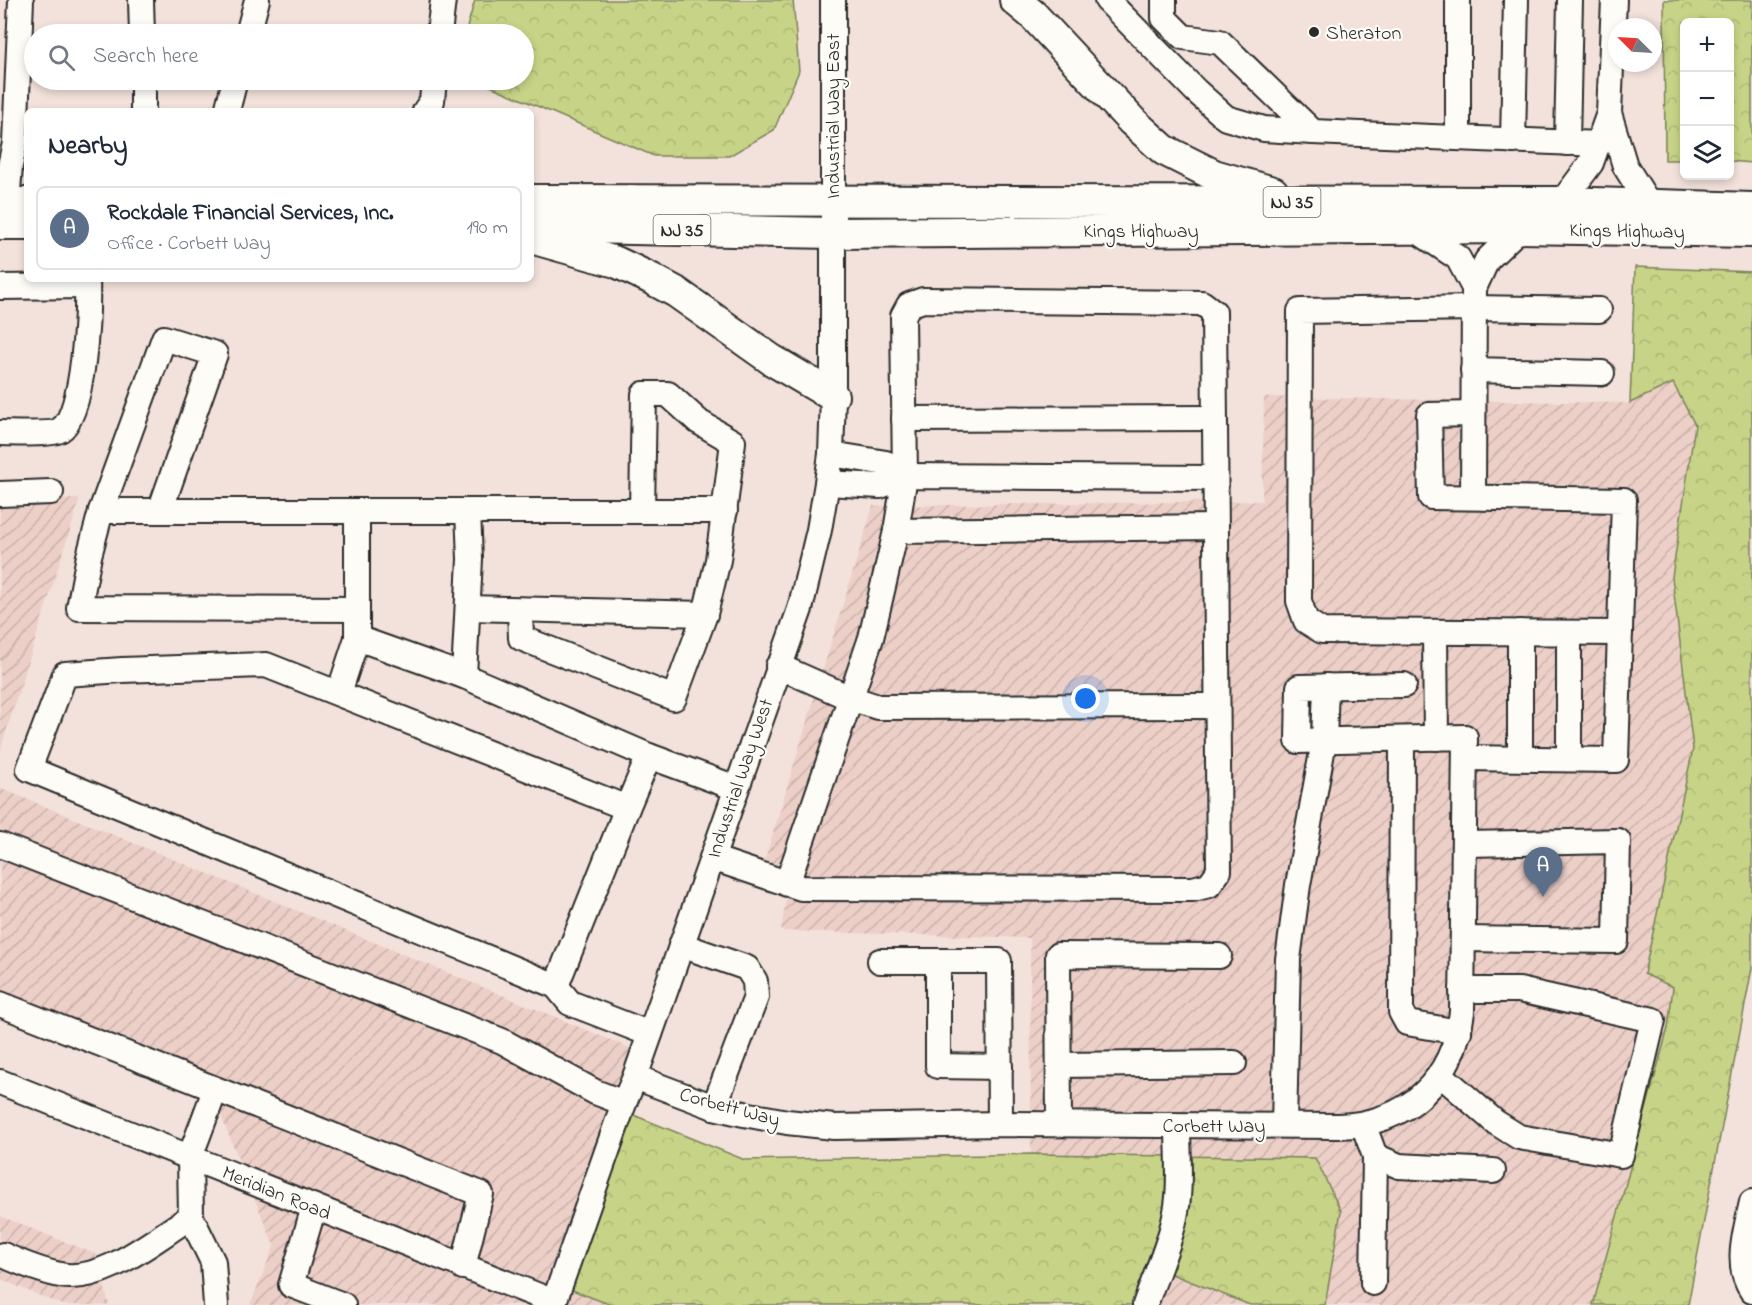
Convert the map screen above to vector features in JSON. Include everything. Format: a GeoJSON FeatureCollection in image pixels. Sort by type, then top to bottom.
{"type":"FeatureCollection","features":[{"type":"Feature","properties":{"kind":"main road"},"geometry":{"type":"LineString","coordinates":[[1015,0],[1033,15],[1131,121],[1164,150],[1214,175],[1305,202]]}},
{"type":"Feature","properties":{"kind":"main road","name":"Kings Highway"},"geometry":{"type":"LineString","coordinates":[[534,200],[1562,202],[1752,208]]}},
{"type":"Feature","properties":{"kind":"main road","name":"Kings Highway"},"geometry":{"type":"LineString","coordinates":[[534,227],[833,233],[1413,228],[1752,232]]}},
{"type":"Feature","properties":{"kind":"main road"},"geometry":{"type":"LineString","coordinates":[[534,239],[616,262],[650,278],[676,292],[772,360],[833,396]]}},
{"type":"Feature","properties":{"kind":"street"},"geometry":{"type":"LineString","coordinates":[[21,0],[24,31]]}},
{"type":"Feature","properties":{"kind":"street"},"geometry":{"type":"LineString","coordinates":[[141,0],[142,24]]}},
{"type":"Feature","properties":{"kind":"street"},"geometry":{"type":"LineString","coordinates":[[251,24],[257,0]]}},
{"type":"Feature","properties":{"kind":"street"},"geometry":{"type":"LineString","coordinates":[[440,24],[443,0]]}},
{"type":"Feature","properties":{"kind":"street","name":"Industrial Way East"},"geometry":{"type":"LineString","coordinates":[[833,0],[833,233]]}},
{"type":"Feature","properties":{"kind":"street"},"geometry":{"type":"LineString","coordinates":[[1107,0],[1196,91],[1226,118],[1264,129],[1599,144]]}},
{"type":"Feature","properties":{"kind":"street"},"geometry":{"type":"LineString","coordinates":[[1164,0],[1164,18],[1183,37],[1220,42],[1313,132]]}},
{"type":"Feature","properties":{"kind":"street"},"geometry":{"type":"LineString","coordinates":[[1458,0],[1458,138]]}},
{"type":"Feature","properties":{"kind":"street"},"geometry":{"type":"LineString","coordinates":[[1513,141],[1516,0]]}},
{"type":"Feature","properties":{"kind":"street"},"geometry":{"type":"LineString","coordinates":[[1567,143],[1570,0]]}},
{"type":"Feature","properties":{"kind":"street"},"geometry":{"type":"LineString","coordinates":[[1562,202],[1591,163],[1609,113],[1614,0]]}},
{"type":"Feature","properties":{"kind":"street"},"geometry":{"type":"LineString","coordinates":[[12,212],[24,80]]}},
{"type":"Feature","properties":{"kind":"street"},"geometry":{"type":"LineString","coordinates":[[143,90],[143,108]]}},
{"type":"Feature","properties":{"kind":"street"},"geometry":{"type":"LineString","coordinates":[[227,108],[232,90]]}},
{"type":"Feature","properties":{"kind":"street"},"geometry":{"type":"LineString","coordinates":[[427,108],[432,101],[434,90]]}},
{"type":"Feature","properties":{"kind":"street"},"geometry":{"type":"LineString","coordinates":[[1609,113],[1625,166],[1649,204]]}},
{"type":"Feature","properties":{"kind":"street"},"geometry":{"type":"LineString","coordinates":[[1413,228],[1458,258],[1474,298]]}},
{"type":"Feature","properties":{"kind":"street"},"geometry":{"type":"LineString","coordinates":[[1473,497],[1474,298],[1487,260],[1520,228]]}},
{"type":"Feature","properties":{"kind":"street","name":"Industrial Way West"},"geometry":{"type":"LineString","coordinates":[[553,1304],[804,593],[831,454],[833,233]]}},
{"type":"Feature","properties":{"kind":"street"},"geometry":{"type":"LineString","coordinates":[[0,287],[87,283],[86,350],[79,387],[67,425],[57,432],[0,433]]}},
{"type":"Feature","properties":{"kind":"street"},"geometry":{"type":"LineString","coordinates":[[1599,310],[1474,298],[1300,311],[1299,601],[1306,621],[1322,632],[1620,633]]}},
{"type":"Feature","properties":{"kind":"street"},"geometry":{"type":"LineString","coordinates":[[712,858],[787,884],[801,888],[1193,889],[1209,885],[1219,871],[1214,312],[1202,303],[923,300],[909,305],[903,316],[905,476],[896,531],[871,638],[787,884]]}},
{"type":"Feature","properties":{"kind":"street"},"geometry":{"type":"LineString","coordinates":[[160,511],[215,354],[164,338],[101,511],[79,608],[357,609]]}},
{"type":"Feature","properties":{"kind":"street"},"geometry":{"type":"LineString","coordinates":[[1473,370],[1602,373]]}},
{"type":"Feature","properties":{"kind":"street"},"geometry":{"type":"LineString","coordinates":[[520,610],[521,638],[674,698],[705,614],[718,560],[733,442],[699,422],[668,394],[644,394],[642,511]]}},
{"type":"Feature","properties":{"kind":"street"},"geometry":{"type":"LineString","coordinates":[[1324,741],[1436,738],[1465,748],[1520,758],[1616,760],[1624,500],[1431,497],[1429,415],[1473,414]]}},
{"type":"Feature","properties":{"kind":"street"},"geometry":{"type":"LineString","coordinates":[[904,419],[1215,418]]}},
{"type":"Feature","properties":{"kind":"street"},"geometry":{"type":"LineString","coordinates":[[831,454],[886,463],[905,476]]}},
{"type":"Feature","properties":{"kind":"street"},"geometry":{"type":"LineString","coordinates":[[827,483],[880,486],[905,476],[1215,478]]}},
{"type":"Feature","properties":{"kind":"street"},"geometry":{"type":"LineString","coordinates":[[0,494],[51,492]]}},
{"type":"Feature","properties":{"kind":"street"},"geometry":{"type":"LineString","coordinates":[[101,511],[725,511]]}},
{"type":"Feature","properties":{"kind":"street"},"geometry":{"type":"LineString","coordinates":[[339,693],[357,638],[357,511]]}},
{"type":"Feature","properties":{"kind":"street"},"geometry":{"type":"LineString","coordinates":[[464,676],[470,559],[468,511]]}},
{"type":"Feature","properties":{"kind":"street"},"geometry":{"type":"LineString","coordinates":[[896,531],[1216,527]]}},
{"type":"Feature","properties":{"kind":"street"},"geometry":{"type":"LineString","coordinates":[[468,608],[705,614]]}},
{"type":"Feature","properties":{"kind":"street"},"geometry":{"type":"LineString","coordinates":[[1435,632],[1436,738]]}},
{"type":"Feature","properties":{"kind":"street"},"geometry":{"type":"LineString","coordinates":[[1520,632],[1520,758]]}},
{"type":"Feature","properties":{"kind":"street"},"geometry":{"type":"LineString","coordinates":[[1569,633],[1569,759]]}},
{"type":"Feature","properties":{"kind":"street"},"geometry":{"type":"LineString","coordinates":[[357,638],[464,676],[649,756],[736,788]]}},
{"type":"Feature","properties":{"kind":"street"},"geometry":{"type":"LineString","coordinates":[[627,808],[266,665],[65,674],[28,769],[555,986],[570,1003],[650,1034]]}},
{"type":"Feature","properties":{"kind":"street"},"geometry":{"type":"LineString","coordinates":[[778,666],[850,698],[879,707],[1217,706]]}},
{"type":"Feature","properties":{"kind":"street"},"geometry":{"type":"LineString","coordinates":[[1284,1125],[1288,959],[1298,885],[1324,741],[1326,686],[1404,685]]}},
{"type":"Feature","properties":{"kind":"street"},"geometry":{"type":"LineString","coordinates":[[1402,739],[1401,1012],[1407,1023],[1459,1032]]}},
{"type":"Feature","properties":{"kind":"street","name":"Corbett Way"},"geometry":{"type":"LineString","coordinates":[[635,1077],[714,1107],[787,1122],[834,1127],[1000,1124],[1338,1126],[1363,1124],[1391,1116],[1426,1091],[1440,1074],[1448,1063],[1459,1032],[1462,990],[1465,748]]}},
{"type":"Feature","properties":{"kind":"street"},"geometry":{"type":"LineString","coordinates":[[555,986],[649,756]]}},
{"type":"Feature","properties":{"kind":"street"},"geometry":{"type":"LineString","coordinates":[[1463,939],[1616,941],[1618,841],[1464,844]]}},
{"type":"Feature","properties":{"kind":"street"},"geometry":{"type":"LineString","coordinates":[[0,845],[502,1041],[595,1092],[624,1103]]}},
{"type":"Feature","properties":{"kind":"street"},"geometry":{"type":"LineString","coordinates":[[681,945],[747,968],[755,981],[756,997],[714,1107]]}},
{"type":"Feature","properties":{"kind":"street"},"geometry":{"type":"LineString","coordinates":[[1059,1124],[1058,955],[1219,956]]}},
{"type":"Feature","properties":{"kind":"street"},"geometry":{"type":"LineString","coordinates":[[880,961],[999,961],[1000,1124]]}},
{"type":"Feature","properties":{"kind":"street"},"geometry":{"type":"LineString","coordinates":[[938,961],[938,1066],[1000,1067]]}},
{"type":"Feature","properties":{"kind":"street"},"geometry":{"type":"LineString","coordinates":[[1440,1074],[1495,1122],[1519,1137],[1622,1155],[1653,1020],[1519,990],[1462,990]]}},
{"type":"Feature","properties":{"kind":"street"},"geometry":{"type":"LineString","coordinates":[[0,1004],[481,1194],[463,1267]]}},
{"type":"Feature","properties":{"kind":"street"},"geometry":{"type":"LineString","coordinates":[[1059,1065],[1234,1064]]}},
{"type":"Feature","properties":{"kind":"street","name":"Meridian Road"},"geometry":{"type":"LineString","coordinates":[[0,1082],[553,1304]]}},
{"type":"Feature","properties":{"kind":"street"},"geometry":{"type":"LineString","coordinates":[[215,1090],[190,1157],[191,1217],[213,1262],[216,1305]]}},
{"type":"Feature","properties":{"kind":"street"},"geometry":{"type":"LineString","coordinates":[[1363,1124],[1375,1156],[1373,1283]]}},
{"type":"Feature","properties":{"kind":"street"},"geometry":{"type":"LineString","coordinates":[[1145,1305],[1177,1209],[1179,1194],[1178,1126]]}},
{"type":"Feature","properties":{"kind":"street"},"geometry":{"type":"LineString","coordinates":[[1375,1156],[1399,1166],[1493,1171]]}},
{"type":"Feature","properties":{"kind":"street"},"geometry":{"type":"LineString","coordinates":[[1752,1202],[1742,1259],[1746,1282],[1752,1291]]}},
{"type":"Feature","properties":{"kind":"street"},"geometry":{"type":"LineString","coordinates":[[314,1208],[291,1285],[343,1305]]}},
{"type":"Feature","properties":{"kind":"street"},"geometry":{"type":"LineString","coordinates":[[3,1255],[63,1276],[84,1275],[116,1265],[191,1217]]}},
{"type":"Feature","properties":{"kind":"shaded area"},"geometry":{"type":"Polygon","coordinates":[[[1673,383],[1695,425],[1672,577],[1693,749],[1644,974],[1673,987],[1668,1028],[1593,1305],[1325,1305],[1341,1211],[1315,1158],[1031,1154],[1030,938],[781,931],[787,892],[758,882],[873,506],[1262,501],[1264,397],[1630,403],[1673,383]]]}},
{"type":"Feature","properties":{"kind":"shaded area"},"geometry":{"type":"Polygon","coordinates":[[[80,499],[0,751],[0,500],[80,499]]]}},
{"type":"Feature","properties":{"kind":"shaded area"},"geometry":{"type":"Polygon","coordinates":[[[0,788],[647,1055],[567,1289],[611,1305],[250,1305],[274,1246],[216,1104],[0,1013],[0,788]]]}},
{"type":"Feature","properties":{"kind":"shaded area"},"geometry":{"type":"Polygon","coordinates":[[[0,1216],[96,1254],[109,1305],[62,1305],[0,1279],[0,1216]]]}},
{"type":"Feature","properties":{"kind":"shaded area"},"geometry":{"type":"Polygon","coordinates":[[[1159,1269],[1250,1305],[1147,1305],[1159,1269]]]}},
{"type":"Feature","properties":{"kind":"green space"},"geometry":{"type":"Polygon","coordinates":[[[475,0],[793,0],[799,71],[774,130],[729,156],[654,156],[499,90],[534,90],[534,24],[468,24],[475,0]]]}},
{"type":"Feature","properties":{"kind":"green space"},"geometry":{"type":"Polygon","coordinates":[[[1664,0],[1752,0],[1752,163],[1734,161],[1734,18],[1680,18],[1680,160],[1665,160],[1664,0]]]}},
{"type":"Feature","properties":{"kind":"green space"},"geometry":{"type":"Polygon","coordinates":[[[1635,267],[1752,272],[1752,968],[1688,1305],[1593,1305],[1668,1028],[1673,987],[1644,974],[1693,749],[1672,577],[1695,425],[1673,383],[1630,403],[1635,267]]]}},
{"type":"Feature","properties":{"kind":"green space"},"geometry":{"type":"Polygon","coordinates":[[[626,1112],[745,1160],[1031,1154],[1315,1158],[1341,1211],[1325,1305],[1250,1305],[1159,1269],[1147,1305],[611,1305],[567,1288],[626,1112]]]}},
{"type":"Feature","properties":{"kind":"place","name":"Sheraton"},"geometry":{"type":"Point","coordinates":[1314,32]}},
{"type":"Feature","properties":{"kind":"place","name":"Rockdale Financial Services, Inc."},"geometry":{"type":"Point","coordinates":[1543,897]}}]}
